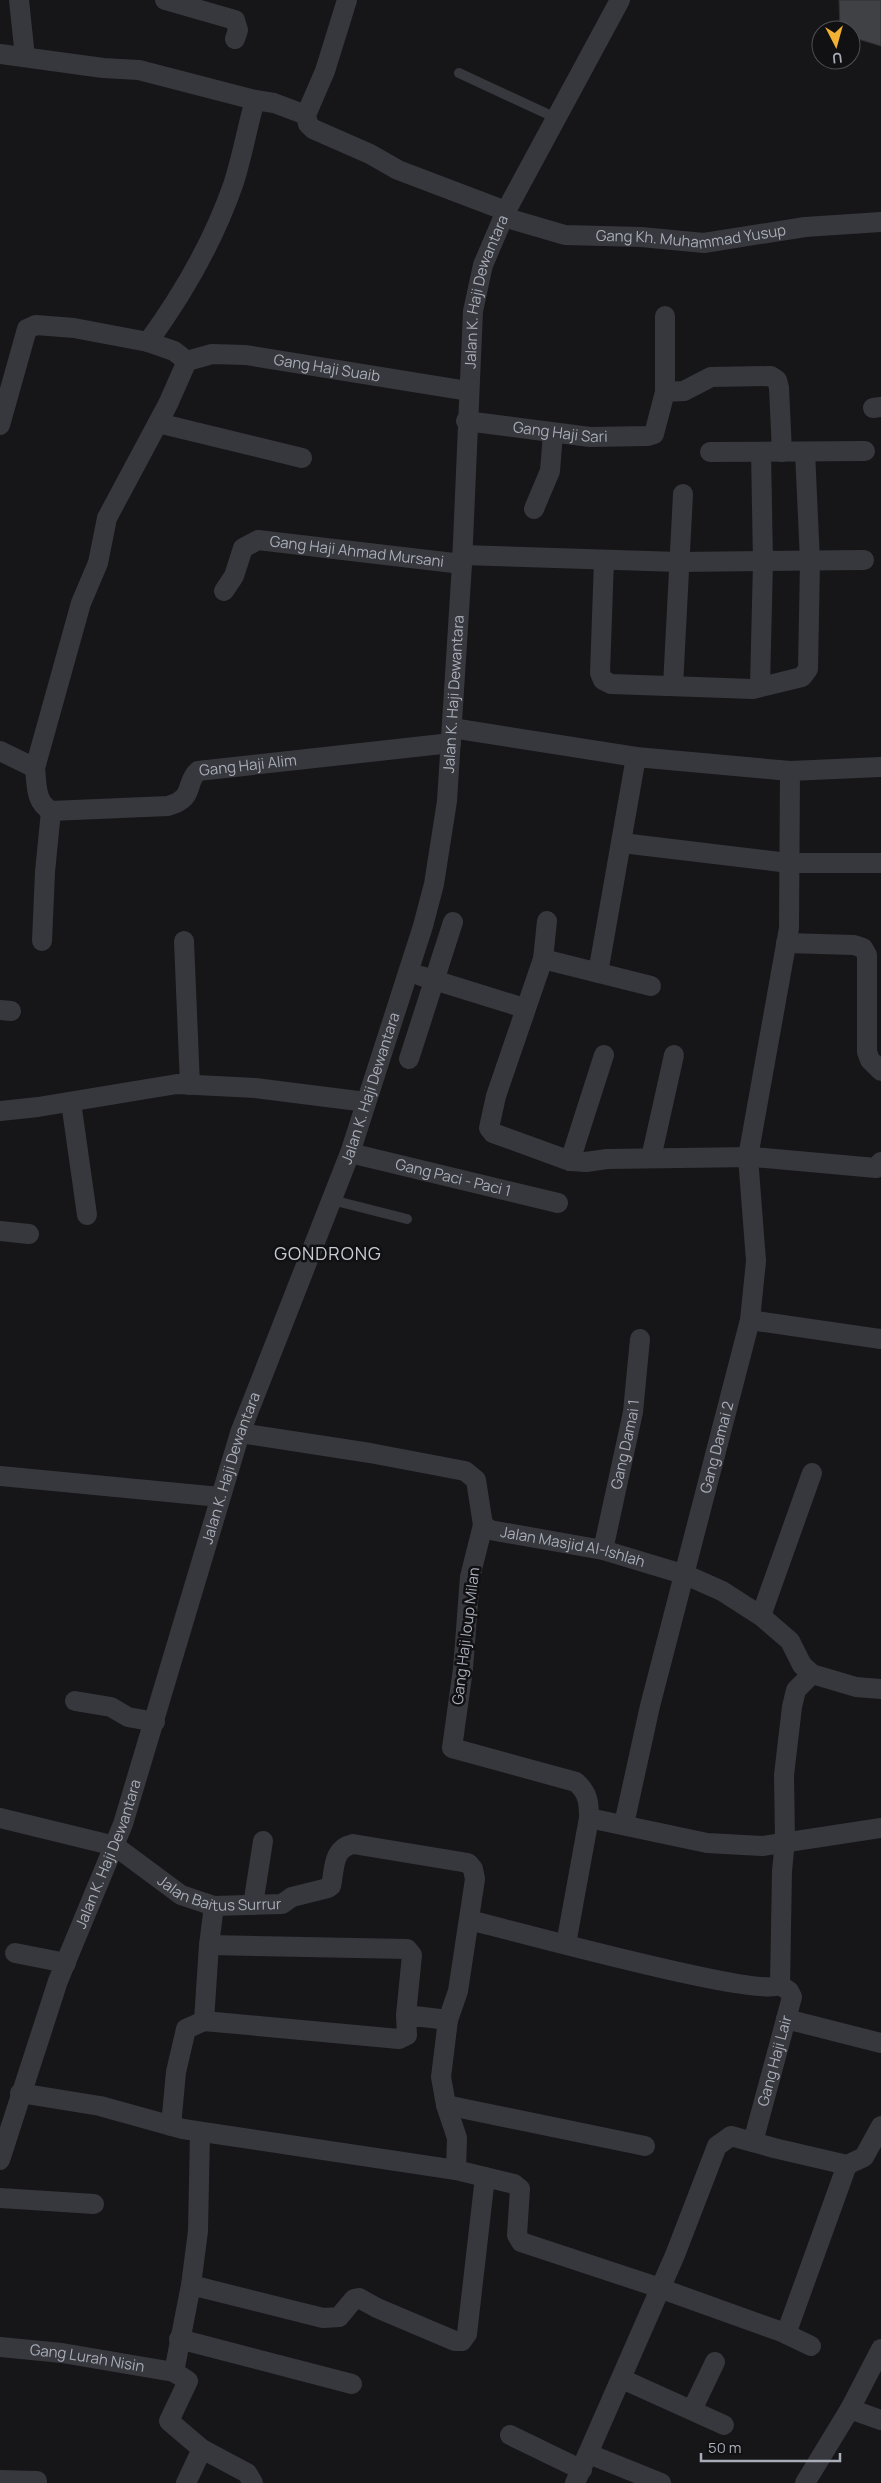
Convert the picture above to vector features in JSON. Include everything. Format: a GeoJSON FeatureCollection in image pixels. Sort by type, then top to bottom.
{"type":"FeatureCollection","features":[{"type":"Feature","properties":{"kind":"street"},"geometry":{"type":"LineString","coordinates":[[19,0],[24,57]]}},
{"type":"Feature","properties":{"kind":"street"},"geometry":{"type":"LineString","coordinates":[[165,0],[235,20],[238,30],[235,39]]}},
{"type":"Feature","properties":{"kind":"street"},"geometry":{"type":"LineString","coordinates":[[0,54],[102,68],[139,70],[255,100],[274,103],[306,115],[325,71],[347,0]]}},
{"type":"Feature","properties":{"kind":"street","name":"Jalan K. Haji Dewantara"},"geometry":{"type":"LineString","coordinates":[[1,2151],[66,1963],[114,1846],[154,1722],[240,1433],[350,1153],[409,972],[434,884],[446,801],[452,735],[462,560],[466,421],[473,311],[483,265],[505,214],[620,0]]}},
{"type":"Feature","properties":{"kind":"street"},"geometry":{"type":"LineString","coordinates":[[148,342],[177,301],[218,225],[233,183],[255,100]]}},
{"type":"Feature","properties":{"kind":"street","name":"Gang Kh. Muhammad Yusup"},"geometry":{"type":"LineString","coordinates":[[306,115],[308,124],[313,128],[370,154],[398,170],[505,214],[565,235],[704,243],[804,228],[869,221],[881,222]]}},
{"type":"Feature","properties":{"kind":"street"},"geometry":{"type":"LineString","coordinates":[[665,316],[665,392],[684,391],[711,377],[771,376],[778,380],[782,452]]}},
{"type":"Feature","properties":{"kind":"street"},"geometry":{"type":"LineString","coordinates":[[0,425],[27,329],[36,325],[74,328],[148,342],[174,351],[187,361],[158,423],[107,518],[98,563],[81,603],[35,768],[38,794],[42,805],[51,811],[45,872],[42,940]]}},
{"type":"Feature","properties":{"kind":"street","name":"Gang Haji Suaib"},"geometry":{"type":"LineString","coordinates":[[187,361],[212,354],[246,355],[468,391]]}},
{"type":"Feature","properties":{"kind":"street","name":"Gang Haji Sari"},"geometry":{"type":"LineString","coordinates":[[466,421],[590,437],[654,434],[665,392]]}},
{"type":"Feature","properties":{"kind":"street"},"geometry":{"type":"LineString","coordinates":[[158,423],[302,458]]}},
{"type":"Feature","properties":{"kind":"street"},"geometry":{"type":"LineString","coordinates":[[534,509],[550,471],[553,433]]}},
{"type":"Feature","properties":{"kind":"street"},"geometry":{"type":"LineString","coordinates":[[710,452],[865,451]]}},
{"type":"Feature","properties":{"kind":"street"},"geometry":{"type":"LineString","coordinates":[[760,686],[763,562],[762,452]]}},
{"type":"Feature","properties":{"kind":"street"},"geometry":{"type":"LineString","coordinates":[[604,560],[600,673],[602,680],[611,684],[753,689],[802,677],[808,669],[810,561],[804,452]]}},
{"type":"Feature","properties":{"kind":"street"},"geometry":{"type":"LineString","coordinates":[[673,686],[683,494]]}},
{"type":"Feature","properties":{"kind":"street","name":"Gang Haji Ahmad Mursani"},"geometry":{"type":"LineString","coordinates":[[224,591],[234,576],[243,548],[258,540],[462,560],[679,562],[864,560]]}},
{"type":"Feature","properties":{"kind":"street"},"geometry":{"type":"LineString","coordinates":[[452,735],[636,757],[790,772],[881,767]]}},
{"type":"Feature","properties":{"kind":"street","name":"Gang Haji Alim"},"geometry":{"type":"LineString","coordinates":[[51,811],[168,806],[180,803],[189,791],[194,775],[198,771],[452,735]]}},
{"type":"Feature","properties":{"kind":"street"},"geometry":{"type":"LineString","coordinates":[[0,751],[35,768]]}},
{"type":"Feature","properties":{"kind":"street"},"geometry":{"type":"LineString","coordinates":[[598,972],[636,757]]}},
{"type":"Feature","properties":{"kind":"street","name":"Gang Damai 2"},"geometry":{"type":"LineString","coordinates":[[624,1824],[650,1706],[686,1575],[750,1320],[756,1261],[748,1157],[790,928],[790,772]]}},
{"type":"Feature","properties":{"kind":"street"},"geometry":{"type":"LineString","coordinates":[[622,843],[790,863],[881,863]]}},
{"type":"Feature","properties":{"kind":"street"},"geometry":{"type":"LineString","coordinates":[[548,921],[542,959],[496,1096],[489,1128],[493,1133],[570,1161],[748,1157],[826,1162],[867,1168],[876,1168],[881,1162]]}},
{"type":"Feature","properties":{"kind":"street"},"geometry":{"type":"LineString","coordinates":[[409,1059],[452,922]]}},
{"type":"Feature","properties":{"kind":"street"},"geometry":{"type":"LineString","coordinates":[[184,941],[190,1085]]}},
{"type":"Feature","properties":{"kind":"street"},"geometry":{"type":"LineString","coordinates":[[786,944],[854,945],[863,948],[867,955],[867,1052],[870,1060],[881,1071]]}},
{"type":"Feature","properties":{"kind":"street"},"geometry":{"type":"LineString","coordinates":[[542,959],[651,986]]}},
{"type":"Feature","properties":{"kind":"street"},"geometry":{"type":"LineString","coordinates":[[409,972],[524,1008]]}},
{"type":"Feature","properties":{"kind":"street"},"geometry":{"type":"LineString","coordinates":[[570,1161],[604,1055]]}},
{"type":"Feature","properties":{"kind":"street"},"geometry":{"type":"LineString","coordinates":[[652,1158],[674,1055]]}},
{"type":"Feature","properties":{"kind":"street"},"geometry":{"type":"LineString","coordinates":[[0,1111],[71,1102],[176,1084],[255,1088],[366,1102]]}},
{"type":"Feature","properties":{"kind":"street"},"geometry":{"type":"LineString","coordinates":[[71,1102],[87,1215]]}},
{"type":"Feature","properties":{"kind":"street","name":"Gang Paci - Paci 1"},"geometry":{"type":"LineString","coordinates":[[350,1153],[558,1203]]}},
{"type":"Feature","properties":{"kind":"street"},"geometry":{"type":"LineString","coordinates":[[0,1230],[29,1234]]}},
{"type":"Feature","properties":{"kind":"street"},"geometry":{"type":"LineString","coordinates":[[750,1320],[881,1339]]}},
{"type":"Feature","properties":{"kind":"street","name":"Gang Damai 1"},"geometry":{"type":"LineString","coordinates":[[603,1550],[633,1412],[640,1339]]}},
{"type":"Feature","properties":{"kind":"street","name":"Jalan Masjid Al-Ishlah"},"geometry":{"type":"LineString","coordinates":[[240,1433],[370,1453],[465,1472],[476,1480],[483,1525],[490,1530],[510,1536],[603,1550],[686,1575],[722,1591],[761,1616],[790,1641],[802,1665],[812,1674]]}},
{"type":"Feature","properties":{"kind":"street"},"geometry":{"type":"LineString","coordinates":[[761,1616],[812,1473]]}},
{"type":"Feature","properties":{"kind":"street"},"geometry":{"type":"LineString","coordinates":[[0,1476],[220,1498]]}},
{"type":"Feature","properties":{"kind":"street","name":"Gang Haji Ioup Milan"},"geometry":{"type":"LineString","coordinates":[[483,1525],[470,1577],[463,1669],[452,1748],[576,1782],[585,1790],[588,1798],[589,1818]]}},
{"type":"Feature","properties":{"kind":"street"},"geometry":{"type":"LineString","coordinates":[[469,1920],[668,1970],[739,1984],[776,1988],[780,1985],[782,1871],[785,1841],[784,1775],[792,1707],[796,1690],[812,1674],[856,1687],[881,1688]]}},
{"type":"Feature","properties":{"kind":"street"},"geometry":{"type":"LineString","coordinates":[[76,1701],[111,1707],[128,1717],[154,1722]]}},
{"type":"Feature","properties":{"kind":"street"},"geometry":{"type":"LineString","coordinates":[[0,1818],[114,1846]]}},
{"type":"Feature","properties":{"kind":"street"},"geometry":{"type":"LineString","coordinates":[[566,1944],[589,1818],[707,1843],[762,1846],[785,1841],[881,1828]]}},
{"type":"Feature","properties":{"kind":"street"},"geometry":{"type":"LineString","coordinates":[[253,1906],[263,1840]]}},
{"type":"Feature","properties":{"kind":"street","name":"Jalan Baitus Surrur"},"geometry":{"type":"LineString","coordinates":[[114,1846],[181,1895],[214,1906],[282,1904],[292,1897],[328,1888],[331,1886],[338,1852],[343,1847],[353,1844],[468,1863],[473,1869],[475,1879],[458,1991],[448,2020],[441,2077],[446,2104],[457,2138],[456,2170]]}},
{"type":"Feature","properties":{"kind":"street"},"geometry":{"type":"LineString","coordinates":[[204,2021],[209,1945],[214,1906]]}},
{"type":"Feature","properties":{"kind":"street"},"geometry":{"type":"LineString","coordinates":[[171,2126],[176,2072],[186,2029],[204,2021],[399,2039],[407,2035],[406,2015],[412,1955],[407,1949],[209,1945]]}},
{"type":"Feature","properties":{"kind":"street"},"geometry":{"type":"LineString","coordinates":[[15,1953],[66,1963]]}},
{"type":"Feature","properties":{"kind":"street","name":"Gang Haji Lair"},"geometry":{"type":"LineString","coordinates":[[753,2142],[792,1997],[789,1991],[780,1985]]}},
{"type":"Feature","properties":{"kind":"street"},"geometry":{"type":"LineString","coordinates":[[406,2015],[448,2020]]}},
{"type":"Feature","properties":{"kind":"street"},"geometry":{"type":"LineString","coordinates":[[786,2020],[881,2043]]}},
{"type":"Feature","properties":{"kind":"street"},"geometry":{"type":"LineString","coordinates":[[20,2093],[100,2106],[200,2132],[456,2170],[514,2184],[520,2189],[517,2235],[521,2242],[661,2289],[786,2334],[811,2346]]}},
{"type":"Feature","properties":{"kind":"street"},"geometry":{"type":"LineString","coordinates":[[446,2104],[645,2146]]}},
{"type":"Feature","properties":{"kind":"street"},"geometry":{"type":"LineString","coordinates":[[786,2334],[881,2126]]}},
{"type":"Feature","properties":{"kind":"street"},"geometry":{"type":"LineString","coordinates":[[200,2132],[198,2231],[191,2285],[174,2372],[188,2381],[170,2418],[170,2424],[202,2449],[247,2473],[253,2483]]}},
{"type":"Feature","properties":{"kind":"street"},"geometry":{"type":"LineString","coordinates":[[582,2469],[661,2289],[717,2146],[731,2136],[753,2142],[864,2162]]}},
{"type":"Feature","properties":{"kind":"street"},"geometry":{"type":"LineString","coordinates":[[191,2285],[323,2318],[339,2317],[354,2299],[359,2298],[377,2308],[446,2337],[462,2341],[467,2334],[485,2177]]}},
{"type":"Feature","properties":{"kind":"street"},"geometry":{"type":"LineString","coordinates":[[0,2198],[94,2204]]}},
{"type":"Feature","properties":{"kind":"street"},"geometry":{"type":"LineString","coordinates":[[180,2340],[352,2384]]}},
{"type":"Feature","properties":{"kind":"street","name":"Gang Lurah Nisin"},"geometry":{"type":"LineString","coordinates":[[0,2347],[62,2353],[174,2372]]}},
{"type":"Feature","properties":{"kind":"street"},"geometry":{"type":"LineString","coordinates":[[805,2483],[850,2409],[881,2349]]}},
{"type":"Feature","properties":{"kind":"street"},"geometry":{"type":"LineString","coordinates":[[692,2410],[714,2362]]}},
{"type":"Feature","properties":{"kind":"street"},"geometry":{"type":"LineString","coordinates":[[622,2379],[724,2425]]}},
{"type":"Feature","properties":{"kind":"street"},"geometry":{"type":"LineString","coordinates":[[850,2409],[881,2420]]}},
{"type":"Feature","properties":{"kind":"street"},"geometry":{"type":"LineString","coordinates":[[510,2434],[582,2469],[661,2483]]}},
{"type":"Feature","properties":{"kind":"street"},"geometry":{"type":"LineString","coordinates":[[186,2483],[202,2449]]}},
{"type":"Feature","properties":{"kind":"street"},"geometry":{"type":"LineString","coordinates":[[0,2480],[37,2481]]}},
{"type":"Feature","properties":{"kind":"lane"},"geometry":{"type":"LineString","coordinates":[[459,73],[556,118]]}},
{"type":"Feature","properties":{"kind":"lane"},"geometry":{"type":"LineString","coordinates":[[332,1200],[407,1218]]}},
{"type":"Feature","properties":{"kind":"building"},"geometry":{"type":"Polygon","coordinates":[[[839,0],[881,0],[881,46],[861,40],[861,20],[840,20],[839,0]]]}},
{"type":"Feature","properties":{"kind":"district","name":"GONDRONG"},"geometry":{"type":"Point","coordinates":[328,1254]}}]}
